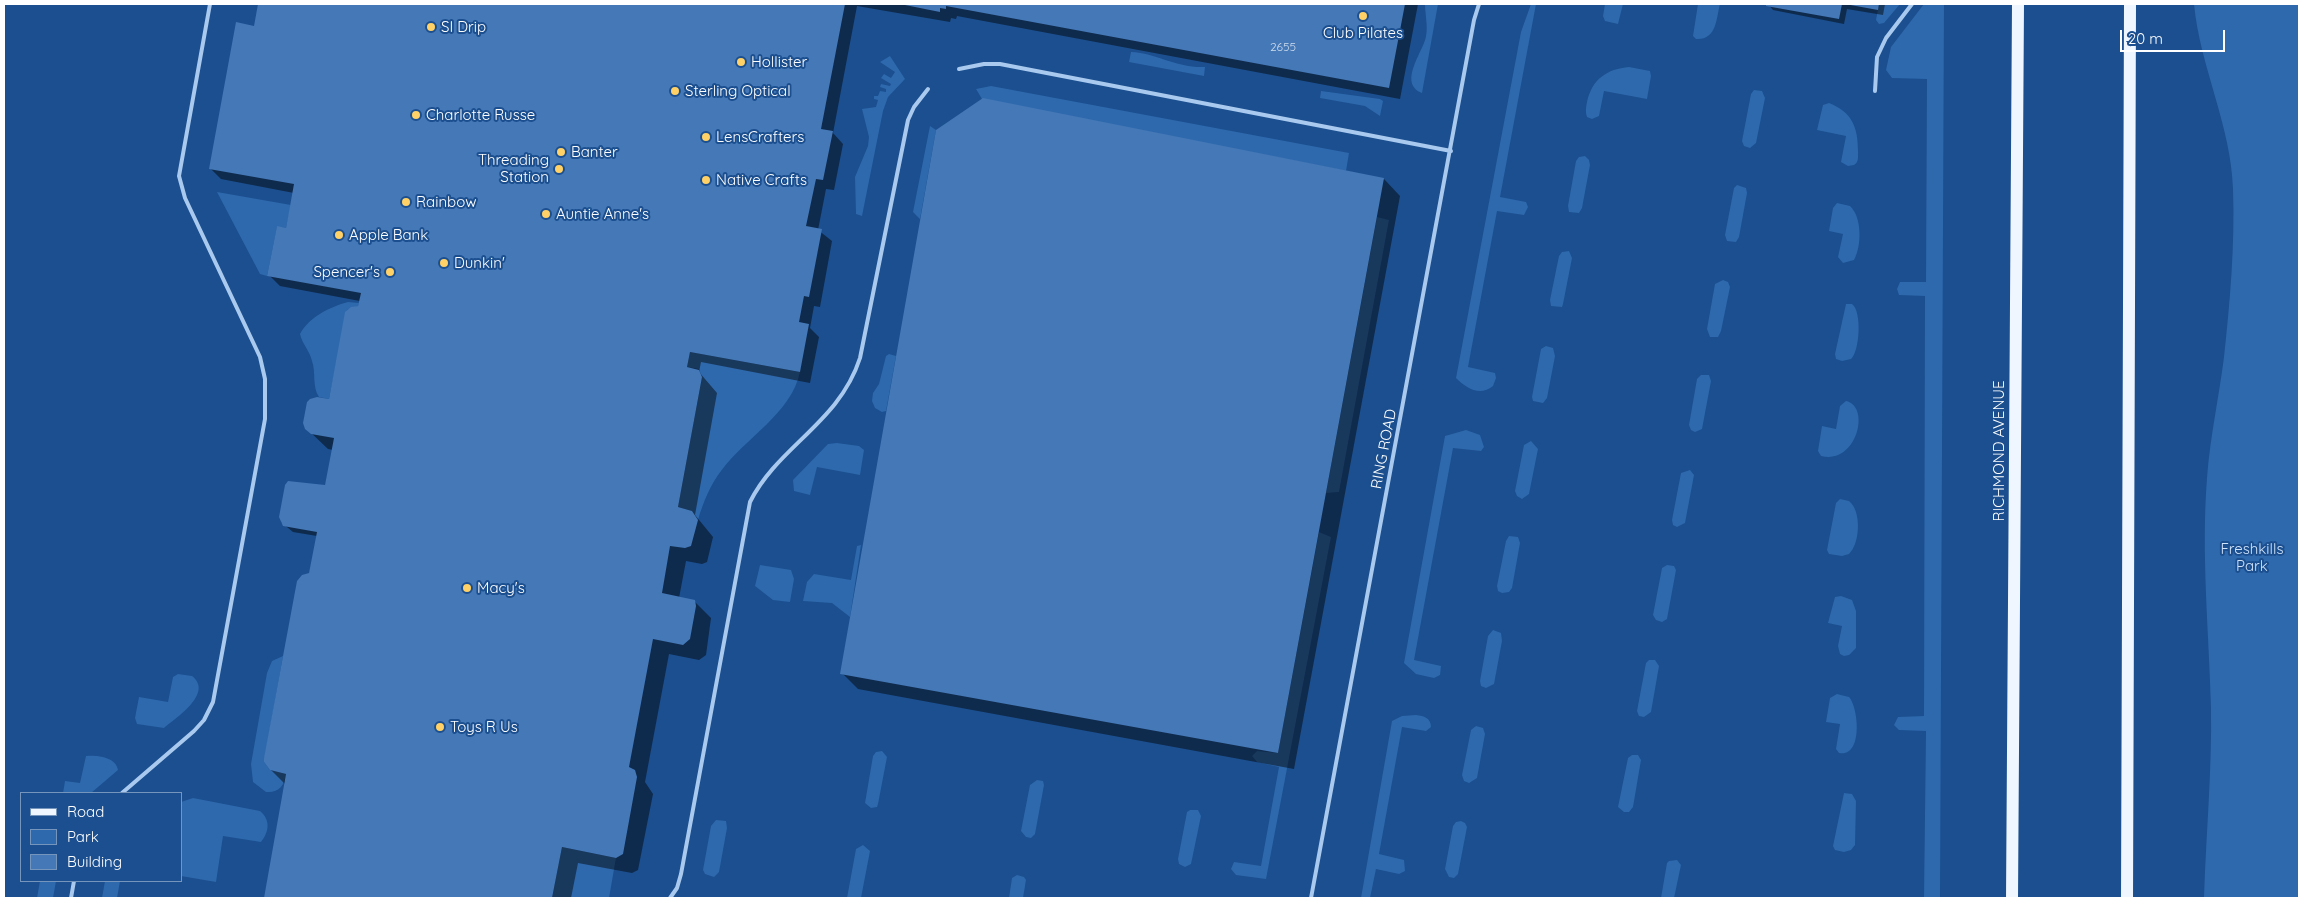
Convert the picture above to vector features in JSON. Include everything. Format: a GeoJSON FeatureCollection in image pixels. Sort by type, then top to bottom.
{"type":"FeatureCollection","features":[{"type":"Feature","properties":{"kind":"main road","name":"RICHMOND AVENUE"},"geometry":{"type":"LineString","coordinates":[[2012,898],[2018,4]]}},
{"type":"Feature","properties":{"kind":"main road"},"geometry":{"type":"LineString","coordinates":[[2127,898],[2130,4]]}},
{"type":"Feature","properties":{"kind":"lane"},"geometry":{"type":"LineString","coordinates":[[123,792],[194,731],[204,720],[213,702],[265,419],[265,378],[260,357],[188,207],[179,176],[210,4]]}},
{"type":"Feature","properties":{"kind":"lane","name":"RING ROAD"},"geometry":{"type":"LineString","coordinates":[[1311,898],[1478,4]]}},
{"type":"Feature","properties":{"kind":"lane"},"geometry":{"type":"LineString","coordinates":[[1875,91],[1877,57],[1886,38],[1912,4]]}},
{"type":"Feature","properties":{"kind":"lane"},"geometry":{"type":"LineString","coordinates":[[959,69],[984,64],[1000,64],[1451,151]]}},
{"type":"Feature","properties":{"kind":"lane"},"geometry":{"type":"LineString","coordinates":[[670,898],[678,888],[750,502],[760,482],[825,418],[839,401],[855,373],[860,358],[908,120],[914,107],[928,90]]}},
{"type":"Feature","properties":{"kind":"lane"},"geometry":{"type":"LineString","coordinates":[[71,898],[74,882]]}},
{"type":"Feature","properties":{"kind":"green space"},"geometry":{"type":"Polygon","coordinates":[[[1425,4],[1438,4],[1422,93],[1415,88],[1412,82],[1412,75],[1426,36],[1425,4]]]}},
{"type":"Feature","properties":{"kind":"green space"},"geometry":{"type":"Polygon","coordinates":[[[1531,4],[1536,4],[1500,197],[1526,202],[1528,207],[1524,215],[1497,211],[1468,367],[1495,373],[1496,378],[1493,386],[1483,391],[1478,391],[1469,388],[1456,378],[1521,32],[1531,4]]]}},
{"type":"Feature","properties":{"kind":"green space"},"geometry":{"type":"Polygon","coordinates":[[[1605,4],[1623,4],[1618,24],[1605,21],[1603,16],[1605,4]]]}},
{"type":"Feature","properties":{"kind":"green space"},"geometry":{"type":"Polygon","coordinates":[[[1698,4],[1720,4],[1712,32],[1708,36],[1696,39],[1693,36],[1698,4]]]}},
{"type":"Feature","properties":{"kind":"green space"},"geometry":{"type":"Polygon","coordinates":[[[1879,4],[1900,4],[1884,23],[1879,24],[1876,20],[1879,4]]]}},
{"type":"Feature","properties":{"kind":"green space"},"geometry":{"type":"Polygon","coordinates":[[[1924,4],[1944,4],[1940,898],[1924,898],[1926,731],[1899,730],[1894,725],[1898,717],[1924,716],[1925,296],[1899,295],[1897,289],[1900,282],[1926,282],[1927,79],[1892,78],[1886,70],[1891,47],[1924,4]]]}},
{"type":"Feature","properties":{"kind":"green space","name":"Freshkills Park"},"geometry":{"type":"Polygon","coordinates":[[[2194,4],[2299,4],[2299,898],[2204,898],[2211,732],[2205,564],[2205,507],[2208,463],[2224,357],[2228,315],[2233,252],[2233,189],[2227,142],[2202,50],[2194,4]]]}},
{"type":"Feature","properties":{"kind":"green space"},"geometry":{"type":"Polygon","coordinates":[[[1131,52],[1184,65],[1205,67],[1204,76],[1129,62],[1131,52]]]}},
{"type":"Feature","properties":{"kind":"green space"},"geometry":{"type":"Polygon","coordinates":[[[890,56],[905,79],[888,97],[883,111],[862,216],[856,214],[855,177],[868,146],[869,137],[862,109],[876,107],[878,100],[874,99],[874,96],[878,96],[880,91],[886,92],[886,89],[880,87],[881,84],[890,86],[891,84],[881,78],[884,74],[891,78],[895,72],[880,62],[890,56]]]}},
{"type":"Feature","properties":{"kind":"green space"},"geometry":{"type":"Polygon","coordinates":[[[1629,67],[1650,71],[1651,76],[1647,99],[1604,91],[1599,116],[1592,119],[1587,117],[1586,111],[1589,94],[1597,81],[1607,73],[1629,67]]]}},
{"type":"Feature","properties":{"kind":"green space"},"geometry":{"type":"Polygon","coordinates":[[[991,86],[1349,153],[1346,171],[982,99],[976,89],[991,86]]]}},
{"type":"Feature","properties":{"kind":"green space"},"geometry":{"type":"Polygon","coordinates":[[[1754,90],[1762,91],[1765,98],[1756,143],[1750,148],[1744,146],[1742,141],[1751,94],[1754,90]]]}},
{"type":"Feature","properties":{"kind":"green space"},"geometry":{"type":"Polygon","coordinates":[[[1321,91],[1380,99],[1383,101],[1380,116],[1365,106],[1320,98],[1321,91]]]}},
{"type":"Feature","properties":{"kind":"green space"},"geometry":{"type":"Polygon","coordinates":[[[1829,103],[1843,111],[1852,121],[1855,128],[1858,142],[1858,157],[1854,165],[1848,166],[1841,162],[1846,136],[1817,130],[1823,105],[1829,103]]]}},
{"type":"Feature","properties":{"kind":"green space"},"geometry":{"type":"Polygon","coordinates":[[[930,126],[936,130],[920,219],[913,212],[930,126]]]}},
{"type":"Feature","properties":{"kind":"green space"},"geometry":{"type":"Polygon","coordinates":[[[1585,156],[1589,160],[1590,165],[1582,208],[1579,213],[1569,212],[1568,206],[1576,161],[1579,157],[1585,156]]]}},
{"type":"Feature","properties":{"kind":"green space"},"geometry":{"type":"Polygon","coordinates":[[[1737,185],[1746,188],[1747,193],[1739,237],[1736,242],[1727,241],[1725,235],[1734,188],[1737,185]]]}},
{"type":"Feature","properties":{"kind":"green space"},"geometry":{"type":"Polygon","coordinates":[[[217,192],[291,205],[286,228],[277,227],[267,276],[260,274],[217,192]]]}},
{"type":"Feature","properties":{"kind":"green space"},"geometry":{"type":"Polygon","coordinates":[[[1837,203],[1850,206],[1854,211],[1860,232],[1857,254],[1854,260],[1843,263],[1838,257],[1843,234],[1829,231],[1833,208],[1837,203]]]}},
{"type":"Feature","properties":{"kind":"green space"},"geometry":{"type":"Polygon","coordinates":[[[1377,217],[1389,220],[1339,492],[1326,493],[1377,217]]]}},
{"type":"Feature","properties":{"kind":"green space"},"geometry":{"type":"Polygon","coordinates":[[[1569,251],[1572,258],[1563,304],[1562,307],[1551,306],[1550,300],[1559,256],[1562,252],[1569,251]]]}},
{"type":"Feature","properties":{"kind":"green space"},"geometry":{"type":"Polygon","coordinates":[[[1723,280],[1728,282],[1730,287],[1721,331],[1718,337],[1710,337],[1707,329],[1715,284],[1723,280]]]}},
{"type":"Feature","properties":{"kind":"green space"},"geometry":{"type":"Polygon","coordinates":[[[348,302],[359,303],[358,306],[347,310],[329,399],[319,397],[311,357],[300,334],[314,318],[348,302]]]}},
{"type":"Feature","properties":{"kind":"green space"},"geometry":{"type":"Polygon","coordinates":[[[1846,304],[1852,304],[1855,308],[1859,331],[1854,355],[1851,359],[1842,361],[1836,359],[1835,354],[1846,304]]]}},
{"type":"Feature","properties":{"kind":"green space"},"geometry":{"type":"Polygon","coordinates":[[[1546,346],[1553,348],[1555,356],[1547,398],[1543,403],[1533,401],[1532,397],[1541,349],[1546,346]]]}},
{"type":"Feature","properties":{"kind":"green space"},"geometry":{"type":"Polygon","coordinates":[[[690,352],[800,372],[795,387],[787,401],[717,476],[707,494],[698,520],[692,511],[678,507],[702,377],[699,369],[687,367],[690,352]]]}},
{"type":"Feature","properties":{"kind":"green space"},"geometry":{"type":"Polygon","coordinates":[[[889,354],[896,356],[886,411],[882,412],[875,408],[872,401],[873,393],[879,384],[886,356],[889,354]]]}},
{"type":"Feature","properties":{"kind":"green space"},"geometry":{"type":"Polygon","coordinates":[[[1701,375],[1709,375],[1711,381],[1702,429],[1695,432],[1691,430],[1689,425],[1697,379],[1701,375]]]}},
{"type":"Feature","properties":{"kind":"green space"},"geometry":{"type":"Polygon","coordinates":[[[1846,401],[1854,405],[1858,413],[1859,423],[1856,434],[1844,452],[1833,456],[1821,456],[1818,451],[1822,426],[1836,429],[1840,406],[1846,401]]]}},
{"type":"Feature","properties":{"kind":"green space"},"geometry":{"type":"Polygon","coordinates":[[[1466,430],[1480,435],[1484,447],[1481,451],[1453,448],[1414,660],[1441,666],[1440,675],[1434,678],[1416,674],[1404,663],[1445,436],[1466,430]]]}},
{"type":"Feature","properties":{"kind":"green space"},"geometry":{"type":"Polygon","coordinates":[[[1531,441],[1538,449],[1529,494],[1522,499],[1517,496],[1515,491],[1524,445],[1531,441]]]}},
{"type":"Feature","properties":{"kind":"green space"},"geometry":{"type":"Polygon","coordinates":[[[837,443],[859,446],[864,450],[860,475],[817,467],[810,495],[794,491],[793,480],[828,444],[837,443]]]}},
{"type":"Feature","properties":{"kind":"green space"},"geometry":{"type":"Polygon","coordinates":[[[1690,470],[1694,475],[1685,523],[1677,527],[1673,525],[1672,520],[1681,473],[1690,470]]]}},
{"type":"Feature","properties":{"kind":"green space"},"geometry":{"type":"Polygon","coordinates":[[[1840,499],[1849,501],[1856,512],[1858,520],[1857,535],[1853,549],[1849,554],[1842,556],[1829,554],[1827,550],[1836,503],[1840,499]]]}},
{"type":"Feature","properties":{"kind":"green space"},"geometry":{"type":"Polygon","coordinates":[[[1319,532],[1331,537],[1266,879],[1236,875],[1231,869],[1234,862],[1261,866],[1279,767],[1257,762],[1252,756],[1257,751],[1278,753],[1319,532]]]}},
{"type":"Feature","properties":{"kind":"green space"},"geometry":{"type":"Polygon","coordinates":[[[1509,536],[1518,537],[1520,543],[1512,588],[1509,592],[1502,593],[1498,591],[1497,586],[1506,541],[1509,536]]]}},
{"type":"Feature","properties":{"kind":"green space"},"geometry":{"type":"Polygon","coordinates":[[[861,545],[850,617],[832,603],[803,601],[807,582],[814,574],[851,580],[857,546],[861,545]]]}},
{"type":"Feature","properties":{"kind":"green space"},"geometry":{"type":"Polygon","coordinates":[[[760,565],[791,570],[794,579],[790,602],[773,600],[755,586],[760,565]]]}},
{"type":"Feature","properties":{"kind":"green space"},"geometry":{"type":"Polygon","coordinates":[[[1667,565],[1674,566],[1676,570],[1667,619],[1662,622],[1656,620],[1653,615],[1662,568],[1667,565]]]}},
{"type":"Feature","properties":{"kind":"green space"},"geometry":{"type":"Polygon","coordinates":[[[1841,596],[1852,600],[1856,611],[1856,648],[1849,655],[1844,656],[1840,654],[1838,646],[1842,626],[1828,623],[1835,597],[1841,596]]]}},
{"type":"Feature","properties":{"kind":"green space"},"geometry":{"type":"Polygon","coordinates":[[[1493,630],[1501,633],[1502,641],[1494,684],[1486,688],[1481,686],[1480,681],[1488,636],[1493,630]]]}},
{"type":"Feature","properties":{"kind":"green space"},"geometry":{"type":"Polygon","coordinates":[[[283,656],[264,762],[270,770],[286,774],[284,782],[278,790],[266,792],[253,782],[251,764],[267,673],[272,661],[283,656]]]}},
{"type":"Feature","properties":{"kind":"green space"},"geometry":{"type":"Polygon","coordinates":[[[1649,660],[1655,660],[1659,666],[1651,712],[1644,717],[1639,716],[1637,711],[1646,663],[1649,660]]]}},
{"type":"Feature","properties":{"kind":"green space"},"geometry":{"type":"Polygon","coordinates":[[[178,674],[192,676],[198,683],[199,690],[191,705],[164,728],[137,724],[135,718],[139,697],[168,702],[173,677],[178,674]]]}},
{"type":"Feature","properties":{"kind":"green space"},"geometry":{"type":"Polygon","coordinates":[[[1837,694],[1849,697],[1857,721],[1857,731],[1852,748],[1847,752],[1839,753],[1836,749],[1840,724],[1826,722],[1830,698],[1837,694]]]}},
{"type":"Feature","properties":{"kind":"green space"},"geometry":{"type":"Polygon","coordinates":[[[1416,715],[1430,721],[1431,727],[1426,731],[1402,727],[1379,854],[1404,860],[1405,871],[1399,874],[1376,869],[1370,898],[1361,898],[1392,721],[1402,716],[1416,715]]]}},
{"type":"Feature","properties":{"kind":"green space"},"geometry":{"type":"Polygon","coordinates":[[[1476,726],[1483,728],[1485,734],[1477,778],[1469,783],[1464,781],[1462,775],[1471,730],[1476,726]]]}},
{"type":"Feature","properties":{"kind":"green space"},"geometry":{"type":"Polygon","coordinates":[[[882,751],[887,757],[878,804],[877,807],[871,808],[865,803],[873,756],[876,752],[882,751]]]}},
{"type":"Feature","properties":{"kind":"green space"},"geometry":{"type":"Polygon","coordinates":[[[1632,755],[1638,755],[1641,760],[1633,807],[1629,812],[1624,812],[1618,807],[1628,758],[1632,755]]]}},
{"type":"Feature","properties":{"kind":"green space"},"geometry":{"type":"Polygon","coordinates":[[[86,756],[105,758],[114,762],[117,766],[118,770],[92,792],[63,792],[65,781],[80,783],[86,756]]]}},
{"type":"Feature","properties":{"kind":"green space"},"geometry":{"type":"Polygon","coordinates":[[[1037,780],[1043,781],[1044,785],[1035,834],[1031,838],[1026,837],[1021,831],[1030,785],[1037,780]]]}},
{"type":"Feature","properties":{"kind":"green space"},"geometry":{"type":"Polygon","coordinates":[[[1844,793],[1852,794],[1856,801],[1855,845],[1851,850],[1844,852],[1835,850],[1833,846],[1844,793]]]}},
{"type":"Feature","properties":{"kind":"green space"},"geometry":{"type":"Polygon","coordinates":[[[193,798],[260,811],[266,818],[268,826],[266,834],[261,842],[223,836],[216,882],[182,876],[182,802],[193,798]]]}},
{"type":"Feature","properties":{"kind":"green space"},"geometry":{"type":"Polygon","coordinates":[[[1198,810],[1201,816],[1191,864],[1185,867],[1179,864],[1178,859],[1187,812],[1198,810]]]}},
{"type":"Feature","properties":{"kind":"green space"},"geometry":{"type":"Polygon","coordinates":[[[716,820],[726,821],[727,828],[719,872],[714,877],[705,874],[703,870],[711,826],[716,820]]]}},
{"type":"Feature","properties":{"kind":"green space"},"geometry":{"type":"Polygon","coordinates":[[[1461,821],[1467,827],[1458,874],[1454,878],[1449,877],[1445,869],[1453,826],[1456,822],[1461,821]]]}},
{"type":"Feature","properties":{"kind":"green space"},"geometry":{"type":"Polygon","coordinates":[[[863,845],[870,851],[861,898],[847,898],[856,849],[863,845]]]}},
{"type":"Feature","properties":{"kind":"green space"},"geometry":{"type":"Polygon","coordinates":[[[562,847],[616,858],[609,898],[552,898],[562,847]]]}},
{"type":"Feature","properties":{"kind":"green space"},"geometry":{"type":"Polygon","coordinates":[[[1677,860],[1681,865],[1674,898],[1661,898],[1667,863],[1677,860]]]}},
{"type":"Feature","properties":{"kind":"green space"},"geometry":{"type":"Polygon","coordinates":[[[1017,875],[1024,877],[1026,880],[1023,898],[1009,898],[1012,878],[1017,875]]]}},
{"type":"Feature","properties":{"kind":"green space"},"geometry":{"type":"Polygon","coordinates":[[[40,882],[56,882],[53,898],[37,898],[40,882]]]}},
{"type":"Feature","properties":{"kind":"green space"},"geometry":{"type":"Polygon","coordinates":[[[105,882],[120,882],[117,898],[102,898],[105,882]]]}},
{"type":"Feature","properties":{"kind":"building"},"geometry":{"type":"Polygon","coordinates":[[[258,4],[845,4],[821,129],[833,131],[823,180],[816,179],[806,226],[822,229],[809,297],[804,296],[799,322],[809,324],[800,372],[690,352],[687,367],[699,370],[702,377],[678,507],[692,511],[698,520],[691,546],[685,548],[670,546],[662,593],[695,600],[696,606],[690,639],[683,645],[653,639],[629,767],[635,770],[637,777],[623,854],[616,858],[562,847],[552,898],[264,898],[286,774],[270,770],[264,762],[264,758],[297,581],[302,575],[309,573],[317,532],[283,526],[279,517],[285,485],[288,481],[325,485],[334,438],[311,434],[305,429],[303,423],[307,402],[310,399],[317,397],[329,399],[345,312],[351,307],[358,306],[361,293],[267,276],[277,226],[286,228],[294,184],[209,169],[236,22],[254,26],[258,4]]]}},
{"type":"Feature","properties":{"kind":"building"},"geometry":{"type":"Polygon","coordinates":[[[900,4],[1405,4],[1389,88],[946,6],[946,9],[940,8],[940,12],[900,4]]]}},
{"type":"Feature","properties":{"kind":"building"},"geometry":{"type":"Polygon","coordinates":[[[1766,4],[1842,4],[1839,19],[1766,6],[1766,4]]]}},
{"type":"Feature","properties":{"kind":"building"},"geometry":{"type":"Polygon","coordinates":[[[1845,4],[1879,4],[1878,10],[1845,4]]]}},
{"type":"Feature","properties":{"kind":"building"},"geometry":{"type":"Polygon","coordinates":[[[983,98],[1384,178],[1278,753],[840,674],[936,130],[983,98]]]}},
{"type":"Feature","properties":{"kind":"place","name":"Club Pilates"},"geometry":{"type":"Point","coordinates":[1363,16]}},
{"type":"Feature","properties":{"kind":"place","name":"SI Drip"},"geometry":{"type":"Point","coordinates":[431,27]}},
{"type":"Feature","properties":{"kind":"place","name":"Hollister"},"geometry":{"type":"Point","coordinates":[741,62]}},
{"type":"Feature","properties":{"kind":"place","name":"Sterling Optical"},"geometry":{"type":"Point","coordinates":[675,91]}},
{"type":"Feature","properties":{"kind":"place","name":"Charlotte Russe"},"geometry":{"type":"Point","coordinates":[416,115]}},
{"type":"Feature","properties":{"kind":"place","name":"LensCrafters"},"geometry":{"type":"Point","coordinates":[706,137]}},
{"type":"Feature","properties":{"kind":"place","name":"Banter"},"geometry":{"type":"Point","coordinates":[561,152]}},
{"type":"Feature","properties":{"kind":"place","name":"Threading Station"},"geometry":{"type":"Point","coordinates":[559,169]}},
{"type":"Feature","properties":{"kind":"place","name":"Native Crafts"},"geometry":{"type":"Point","coordinates":[706,180]}},
{"type":"Feature","properties":{"kind":"place","name":"Rainbow"},"geometry":{"type":"Point","coordinates":[406,202]}},
{"type":"Feature","properties":{"kind":"place","name":"Auntie Anne's"},"geometry":{"type":"Point","coordinates":[546,214]}},
{"type":"Feature","properties":{"kind":"place","name":"Apple Bank"},"geometry":{"type":"Point","coordinates":[339,235]}},
{"type":"Feature","properties":{"kind":"place","name":"Dunkin'"},"geometry":{"type":"Point","coordinates":[444,263]}},
{"type":"Feature","properties":{"kind":"place","name":"Spencer's"},"geometry":{"type":"Point","coordinates":[390,272]}},
{"type":"Feature","properties":{"kind":"place","name":"Macy's"},"geometry":{"type":"Point","coordinates":[467,588]}},
{"type":"Feature","properties":{"kind":"place","name":"Toys R Us"},"geometry":{"type":"Point","coordinates":[440,727]}}]}
